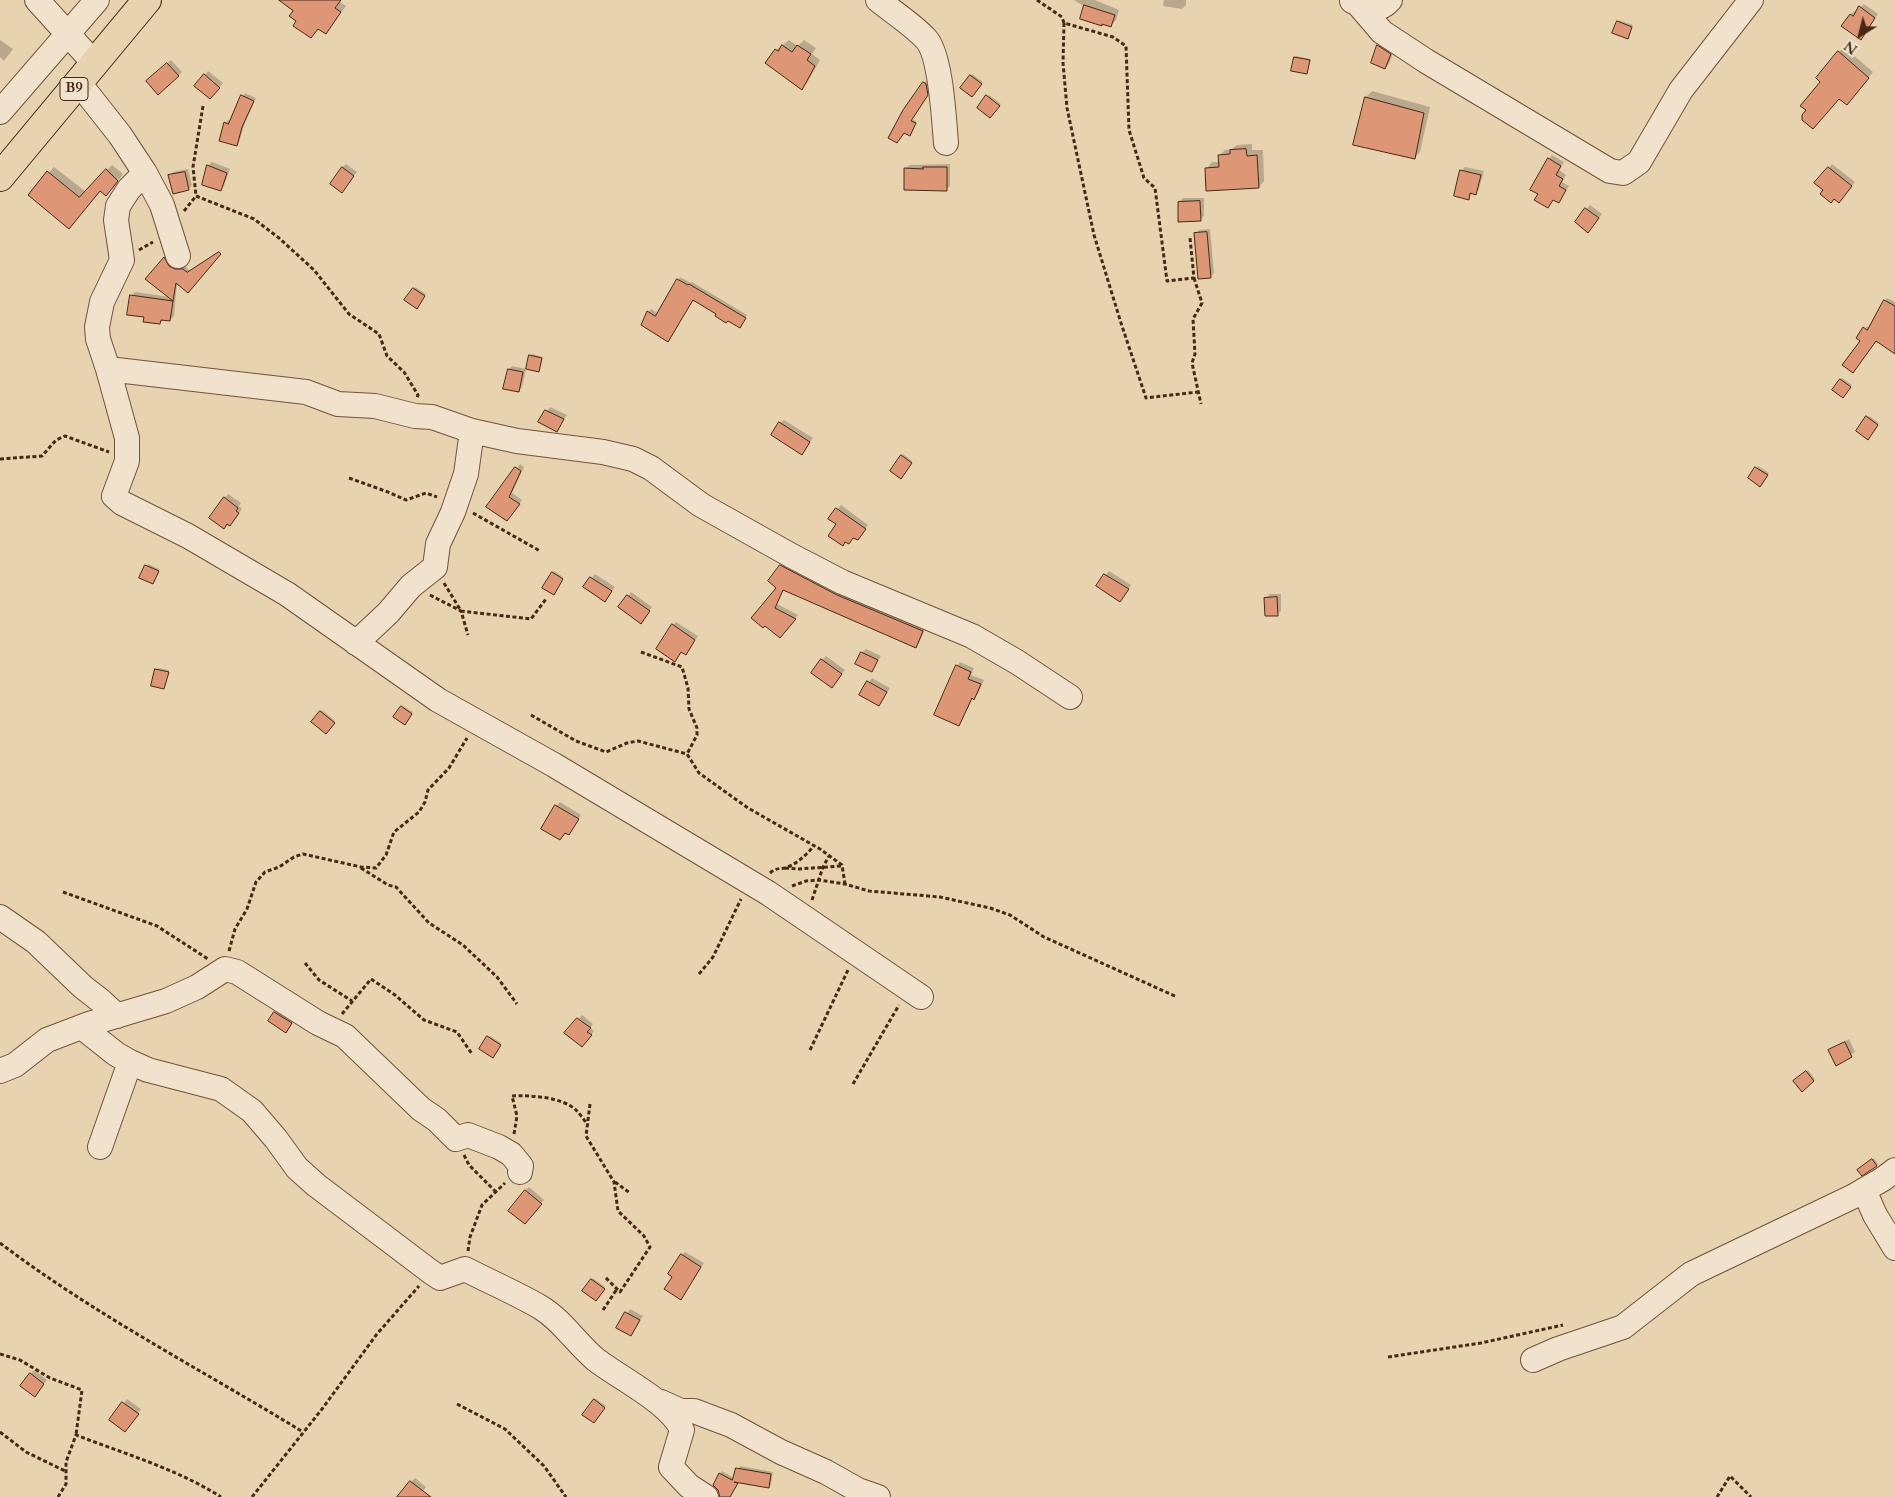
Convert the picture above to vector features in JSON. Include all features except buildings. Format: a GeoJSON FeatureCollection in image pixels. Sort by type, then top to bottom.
{"type":"FeatureCollection","features":[{"type":"Feature","properties":{"kind":"highway","name":"B9"},"geometry":{"type":"LineString","coordinates":[[0,177],[147,0]]}},
{"type":"Feature","properties":{"kind":"street"},"geometry":{"type":"LineString","coordinates":[[37,0],[68,33],[86,73],[162,205],[178,256]]}},
{"type":"Feature","properties":{"kind":"street"},"geometry":{"type":"LineString","coordinates":[[0,112],[97,0]]}},
{"type":"Feature","properties":{"kind":"street"},"geometry":{"type":"LineString","coordinates":[[878,0],[927,40],[935,56],[946,143]]}},
{"type":"Feature","properties":{"kind":"street"},"geometry":{"type":"LineString","coordinates":[[1354,2],[1373,9],[1383,8],[1390,0]]}},
{"type":"Feature","properties":{"kind":"street"},"geometry":{"type":"LineString","coordinates":[[1354,2],[1382,32],[1411,51],[1610,171],[1623,173],[1638,162],[1681,90],[1713,47],[1752,0]]}},
{"type":"Feature","properties":{"kind":"street"},"geometry":{"type":"LineString","coordinates":[[145,173],[129,189],[118,206],[116,220],[122,260],[102,302],[97,327],[98,339],[127,438],[127,461],[114,496],[122,503],[188,536],[251,571],[356,643],[376,654],[438,700],[554,765],[768,893],[914,993]]}},
{"type":"Feature","properties":{"kind":"street"},"geometry":{"type":"LineString","coordinates":[[108,369],[306,392],[338,404],[375,406],[415,416],[432,417],[472,431],[518,441],[603,452],[633,459],[651,468],[701,505],[784,551],[842,582],[972,636],[1017,662],[1070,697]]}},
{"type":"Feature","properties":{"kind":"street"},"geometry":{"type":"LineString","coordinates":[[356,643],[388,613],[412,586],[434,567],[438,544],[453,512],[466,474],[472,431]]}},
{"type":"Feature","properties":{"kind":"street"},"geometry":{"type":"LineString","coordinates":[[0,917],[36,942],[83,987],[117,1016]]}},
{"type":"Feature","properties":{"kind":"street"},"geometry":{"type":"LineString","coordinates":[[0,1071],[15,1065],[47,1040],[166,1001],[197,988],[225,969],[237,972],[345,1036],[421,1109],[437,1120],[456,1139],[468,1135],[499,1147],[518,1166]]}},
{"type":"Feature","properties":{"kind":"street"},"geometry":{"type":"LineString","coordinates":[[82,1027],[116,1054],[130,1062],[148,1070],[220,1090],[252,1111],[294,1164],[316,1185],[440,1278],[465,1269],[541,1307],[554,1317],[594,1358],[674,1417],[688,1421],[731,1425],[858,1490],[878,1497]]}},
{"type":"Feature","properties":{"kind":"street"},"geometry":{"type":"LineString","coordinates":[[100,1147],[130,1062]]}},
{"type":"Feature","properties":{"kind":"street"},"geometry":{"type":"LineString","coordinates":[[1533,1360],[1558,1349],[1623,1327],[1691,1274],[1864,1190],[1883,1180],[1895,1170]]}},
{"type":"Feature","properties":{"kind":"street"},"geometry":{"type":"LineString","coordinates":[[1864,1190],[1895,1248]]}},
{"type":"Feature","properties":{"kind":"street"},"geometry":{"type":"LineString","coordinates":[[688,1421],[671,1467],[689,1486],[706,1497]]}},
{"type":"Feature","properties":{"kind":"path"},"geometry":{"type":"LineString","coordinates":[[1038,0],[1062,16],[1064,23],[1063,63],[1067,108],[1094,235],[1120,323],[1146,398],[1198,392]]}},
{"type":"Feature","properties":{"kind":"path"},"geometry":{"type":"LineString","coordinates":[[1064,23],[1113,37],[1126,46],[1129,130],[1144,178],[1155,188],[1167,281],[1194,278]]}},
{"type":"Feature","properties":{"kind":"path"},"geometry":{"type":"LineString","coordinates":[[204,106],[193,167],[196,196],[254,219],[279,238],[314,270],[349,314],[379,334],[387,356],[404,372],[418,395],[415,416]]}},
{"type":"Feature","properties":{"kind":"path"},"geometry":{"type":"LineString","coordinates":[[1190,238],[1194,278],[1202,303],[1193,319],[1194,354],[1192,363],[1201,404]]}},
{"type":"Feature","properties":{"kind":"path"},"geometry":{"type":"LineString","coordinates":[[0,459],[42,456],[56,440],[65,436],[105,451],[127,455]]}},
{"type":"Feature","properties":{"kind":"path"},"geometry":{"type":"LineString","coordinates":[[434,567],[461,611],[468,635]]}},
{"type":"Feature","properties":{"kind":"path"},"geometry":{"type":"LineString","coordinates":[[412,586],[461,611],[531,619],[546,599]]}},
{"type":"Feature","properties":{"kind":"path"},"geometry":{"type":"LineString","coordinates":[[641,652],[682,667],[688,688],[689,709],[697,728],[697,736],[687,754]]}},
{"type":"Feature","properties":{"kind":"path"},"geometry":{"type":"LineString","coordinates":[[531,715],[576,741],[606,752],[627,743],[638,741],[687,754],[700,773],[748,808],[820,848],[842,866],[845,884]]}},
{"type":"Feature","properties":{"kind":"path"},"geometry":{"type":"LineString","coordinates":[[63,892],[157,926],[225,969],[235,929],[247,909],[256,882],[265,872],[303,854],[361,867],[376,868],[386,855],[394,832],[419,812],[425,802],[428,790],[449,768],[476,722]]}},
{"type":"Feature","properties":{"kind":"path"},"geometry":{"type":"LineString","coordinates":[[812,901],[823,867],[829,856]]}},
{"type":"Feature","properties":{"kind":"path"},"geometry":{"type":"LineString","coordinates":[[785,868],[842,866]]}},
{"type":"Feature","properties":{"kind":"path"},"geometry":{"type":"LineString","coordinates":[[361,867],[388,885],[396,887],[429,924],[463,945],[496,977],[517,1004]]}},
{"type":"Feature","properties":{"kind":"path"},"geometry":{"type":"LineString","coordinates":[[768,893],[806,881],[819,880],[845,884],[869,891],[940,897],[990,908],[1010,916],[1044,937],[1177,997]]}},
{"type":"Feature","properties":{"kind":"path"},"geometry":{"type":"LineString","coordinates":[[810,1050],[857,954]]}},
{"type":"Feature","properties":{"kind":"path"},"geometry":{"type":"LineString","coordinates":[[305,963],[319,980],[352,1001]]}},
{"type":"Feature","properties":{"kind":"path"},"geometry":{"type":"LineString","coordinates":[[332,1030],[343,1012],[371,980],[395,994],[424,1020],[457,1032],[472,1054]]}},
{"type":"Feature","properties":{"kind":"path"},"geometry":{"type":"LineString","coordinates":[[853,1084],[914,993]]}},
{"type":"Feature","properties":{"kind":"path"},"geometry":{"type":"LineString","coordinates":[[465,1269],[470,1237],[482,1205],[518,1166],[514,1136],[517,1116],[512,1096],[532,1095],[568,1104],[576,1110],[588,1125]]}},
{"type":"Feature","properties":{"kind":"path"},"geometry":{"type":"LineString","coordinates":[[590,1104],[586,1136],[614,1182],[618,1211],[644,1236],[650,1247],[620,1292],[605,1277]]}},
{"type":"Feature","properties":{"kind":"path"},"geometry":{"type":"LineString","coordinates":[[456,1139],[469,1165],[494,1191]]}},
{"type":"Feature","properties":{"kind":"path"},"geometry":{"type":"LineString","coordinates":[[614,1182],[630,1193]]}},
{"type":"Feature","properties":{"kind":"path"},"geometry":{"type":"LineString","coordinates":[[0,1243],[56,1282],[131,1329],[304,1432]]}},
{"type":"Feature","properties":{"kind":"path"},"geometry":{"type":"LineString","coordinates":[[252,1497],[304,1432],[377,1334],[432,1272]]}},
{"type":"Feature","properties":{"kind":"path"},"geometry":{"type":"LineString","coordinates":[[603,1310],[617,1289]]}},
{"type":"Feature","properties":{"kind":"path"},"geometry":{"type":"LineString","coordinates":[[1388,1358],[1482,1343],[1570,1324]]}},
{"type":"Feature","properties":{"kind":"path"},"geometry":{"type":"LineString","coordinates":[[0,1354],[20,1360],[50,1378],[82,1390],[76,1435],[66,1462],[66,1484],[58,1497]]}},
{"type":"Feature","properties":{"kind":"path"},"geometry":{"type":"LineString","coordinates":[[457,1404],[505,1429],[544,1466],[566,1497]]}},
{"type":"Feature","properties":{"kind":"path"},"geometry":{"type":"LineString","coordinates":[[0,1432],[26,1452],[65,1471]]}},
{"type":"Feature","properties":{"kind":"path"},"geometry":{"type":"LineString","coordinates":[[76,1435],[175,1473],[204,1486],[221,1497]]}},
{"type":"Feature","properties":{"kind":"path"},"geometry":{"type":"LineString","coordinates":[[1717,1497],[1730,1476],[1751,1497]]}}]}
